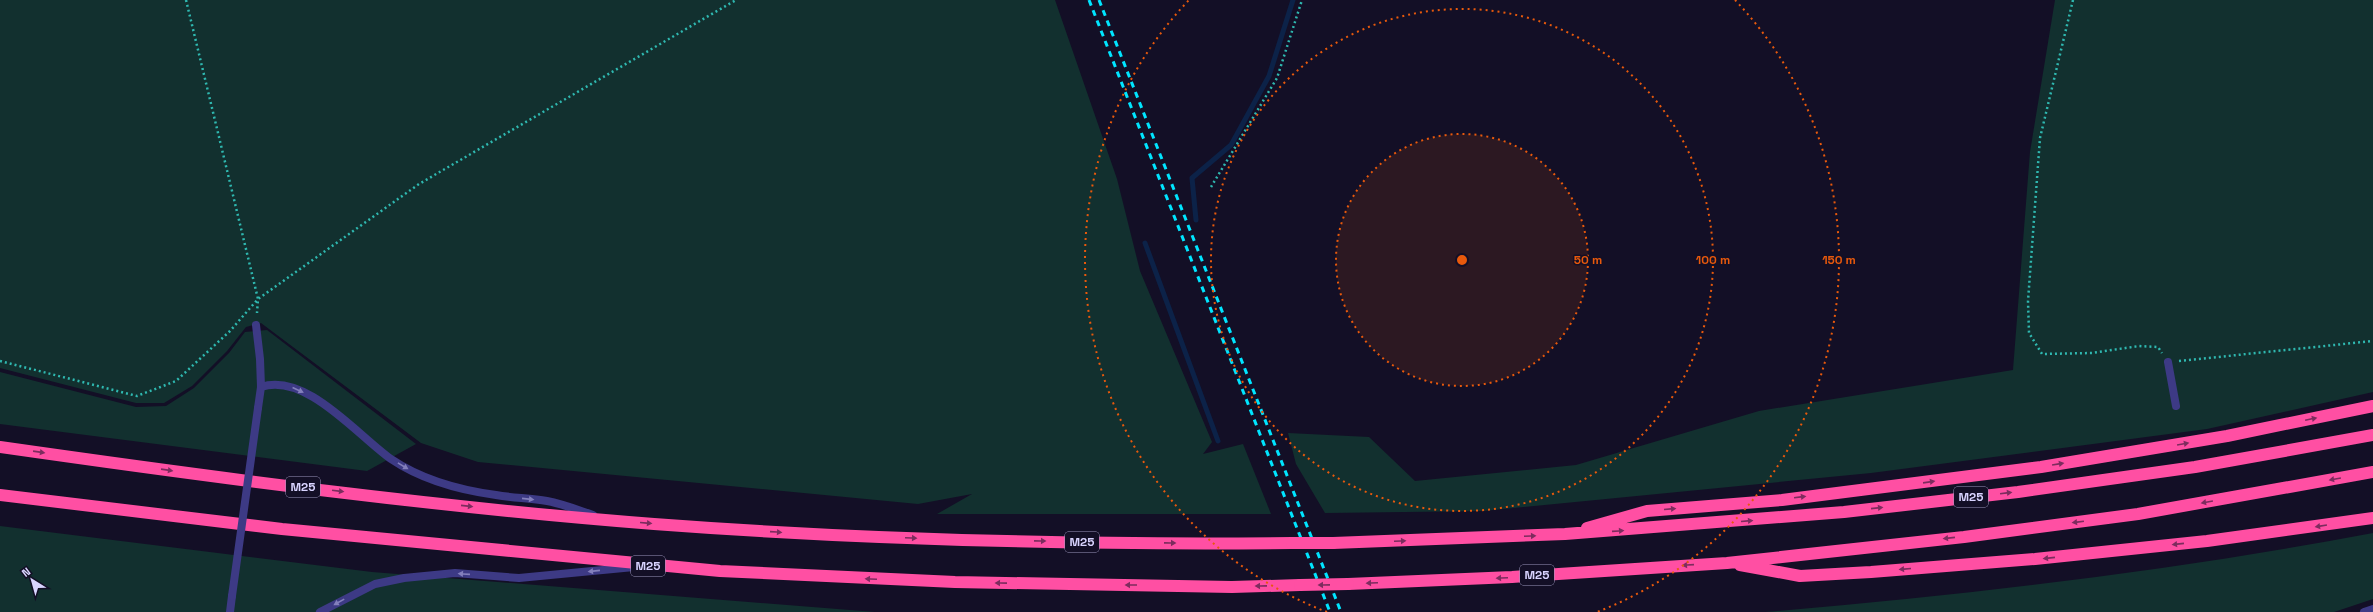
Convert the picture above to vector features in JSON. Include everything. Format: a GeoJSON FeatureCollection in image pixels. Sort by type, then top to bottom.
{"type":"FeatureCollection","features":[{"type":"Feature","properties":{"kind":"highway"},"geometry":{"type":"LineString","coordinates":[[1565,534],[1647,511],[1782,500],[2041,467],[2227,436],[2373,406]]}},
{"type":"Feature","properties":{"kind":"highway","name":"M25"},"geometry":{"type":"LineString","coordinates":[[0,447],[271,484],[607,520],[792,533],[915,538],[1195,544],[1333,543],[1565,534],[1765,519],[2018,492],[2195,467],[2373,435]]}},
{"type":"Feature","properties":{"kind":"highway","name":"M25"},"geometry":{"type":"LineString","coordinates":[[0,495],[275,528],[646,565],[811,576],[955,582],[1232,587],[1504,578],[1727,563],[1964,537],[2138,514],[2373,472]]}},
{"type":"Feature","properties":{"kind":"highway"},"geometry":{"type":"LineString","coordinates":[[1727,563],[1800,576],[1871,572],[2035,559],[2199,542],[2373,518]]}},
{"type":"Feature","properties":{"kind":"lane"},"geometry":{"type":"LineString","coordinates":[[230,612],[261,387],[260,359],[256,325]]}},
{"type":"Feature","properties":{"kind":"lane"},"geometry":{"type":"LineString","coordinates":[[2168,362],[2176,406]]}},
{"type":"Feature","properties":{"kind":"lane"},"geometry":{"type":"LineString","coordinates":[[261,387],[280,384],[302,392],[322,403],[391,459],[432,481],[495,495],[548,501],[607,520]]}},
{"type":"Feature","properties":{"kind":"lane"},"geometry":{"type":"LineString","coordinates":[[320,612],[375,584],[404,578],[455,573],[519,578],[646,565]]}},
{"type":"Feature","properties":{"kind":"lane"},"geometry":{"type":"LineString","coordinates":[[2364,612],[2373,609]]}},
{"type":"Feature","properties":{"kind":"path"},"geometry":{"type":"LineString","coordinates":[[186,0],[258,298],[256,325]]}},
{"type":"Feature","properties":{"kind":"path"},"geometry":{"type":"LineString","coordinates":[[0,361],[137,396],[176,381],[230,331],[258,298],[419,184],[736,0]]}},
{"type":"Feature","properties":{"kind":"path"},"geometry":{"type":"LineString","coordinates":[[1211,187],[1277,78],[1302,0]]}},
{"type":"Feature","properties":{"kind":"path"},"geometry":{"type":"LineString","coordinates":[[2073,0],[2040,138],[2028,301],[2029,333],[2042,354],[2092,352],[2139,346],[2158,347],[2168,362],[2373,341]]}},
{"type":"Feature","properties":{"kind":"green space"},"geometry":{"type":"Polygon","coordinates":[[[0,0],[1055,0],[1117,179],[1140,271],[1212,442],[1203,454],[1243,444],[1271,514],[937,514],[972,494],[918,504],[478,462],[421,443],[261,323],[246,327],[227,351],[192,386],[164,403],[136,403],[0,368],[0,0]]]}},
{"type":"Feature","properties":{"kind":"green space"},"geometry":{"type":"Polygon","coordinates":[[[2055,0],[2373,0],[2373,392],[2207,429],[1871,473],[1483,511],[1325,513],[1296,464],[1288,433],[1369,437],[1415,481],[1576,465],[1759,411],[2013,370],[2030,152],[2055,0]]]}},
{"type":"Feature","properties":{"kind":"green space"},"geometry":{"type":"Polygon","coordinates":[[[267,330],[416,444],[367,471],[0,424],[0,372],[136,407],[166,406],[194,388],[229,353],[245,332],[267,330]]]}},
{"type":"Feature","properties":{"kind":"green space"},"geometry":{"type":"Polygon","coordinates":[[[0,526],[372,572],[875,612],[0,612],[0,526]]]}},
{"type":"Feature","properties":{"kind":"green space"},"geometry":{"type":"Polygon","coordinates":[[[2373,533],[2373,599],[2334,612],[1765,612],[1994,590],[2222,559],[2373,533]]]}},
{"type":"Feature","properties":{"kind":"waterway"},"geometry":{"type":"LineString","coordinates":[[1196,220],[1192,178],[1231,145],[1269,76],[1293,0]]}},
{"type":"Feature","properties":{"kind":"waterway"},"geometry":{"type":"LineString","coordinates":[[1145,243],[1218,441]]}},
{"type":"Feature","properties":{"kind":"railway"},"geometry":{"type":"LineString","coordinates":[[1089,0],[1330,612]]}},
{"type":"Feature","properties":{"kind":"railway"},"geometry":{"type":"LineString","coordinates":[[1099,0],[1341,612]]}}]}
